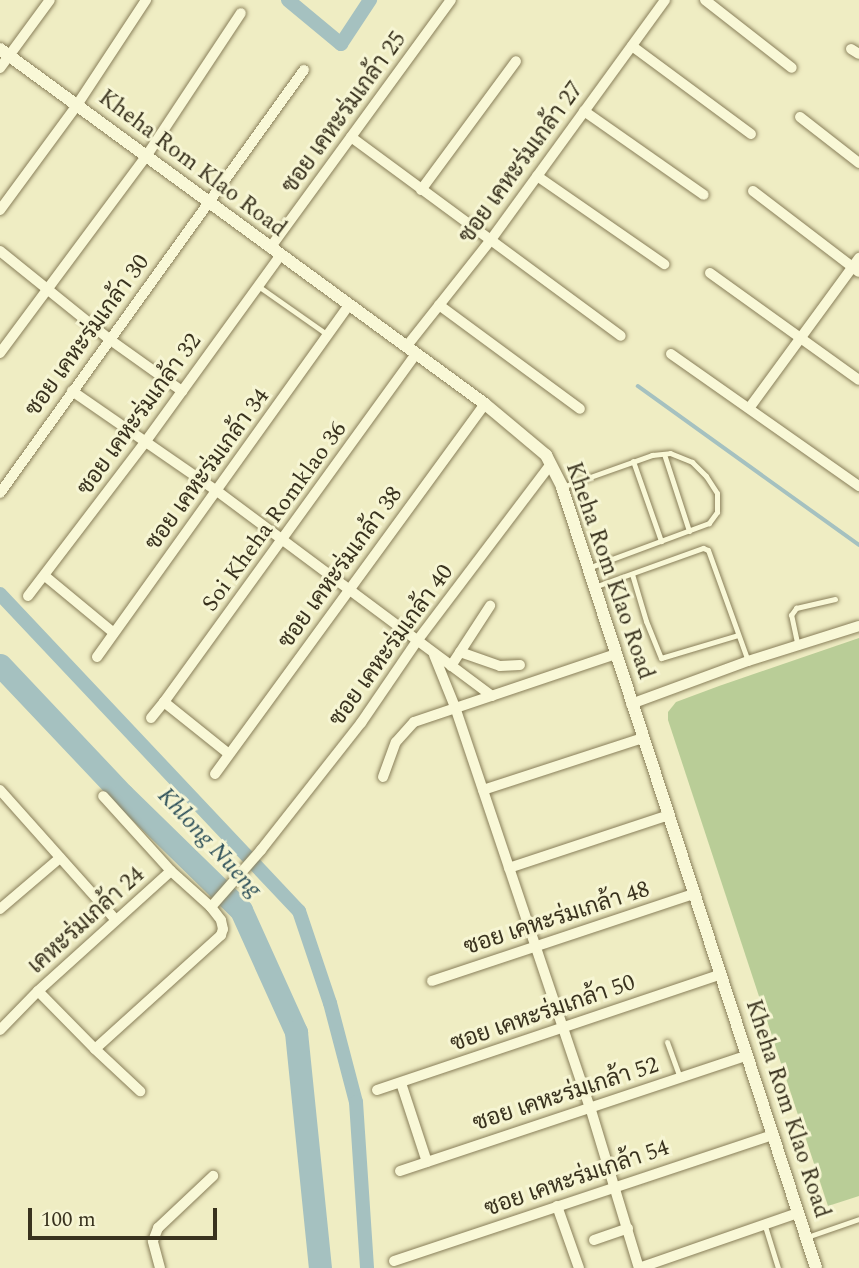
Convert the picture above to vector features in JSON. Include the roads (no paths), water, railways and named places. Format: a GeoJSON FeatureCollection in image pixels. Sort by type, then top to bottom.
{"type":"FeatureCollection","features":[{"type":"Feature","properties":{"kind":"street"},"geometry":{"type":"LineString","coordinates":[[0,68],[4,53],[50,0]]}},
{"type":"Feature","properties":{"kind":"street"},"geometry":{"type":"LineString","coordinates":[[0,210],[78,105],[146,0]]}},
{"type":"Feature","properties":{"kind":"street","name":"ซอย เคหะร่มเกล้า 25"},"geometry":{"type":"LineString","coordinates":[[275,252],[351,137],[452,0]]}},
{"type":"Feature","properties":{"kind":"street","name":"ซอย เคหะร่มเกล้า 27"},"geometry":{"type":"LineString","coordinates":[[411,351],[439,305],[491,241],[665,0]]}},
{"type":"Feature","properties":{"kind":"street"},"geometry":{"type":"LineString","coordinates":[[705,0],[792,68]]}},
{"type":"Feature","properties":{"kind":"street"},"geometry":{"type":"LineString","coordinates":[[0,354],[147,155],[242,13]]}},
{"type":"Feature","properties":{"kind":"street"},"geometry":{"type":"LineString","coordinates":[[632,46],[751,134]]}},
{"type":"Feature","properties":{"kind":"street","name":"Kheha Rom Klao Road"},"geometry":{"type":"LineString","coordinates":[[4,53],[485,404],[533,441],[551,464],[562,487],[816,1268]]}},
{"type":"Feature","properties":{"kind":"street"},"geometry":{"type":"LineString","coordinates":[[421,190],[516,61]]}},
{"type":"Feature","properties":{"kind":"street","name":"ซอย เคหะร่มเกล้า 30"},"geometry":{"type":"LineString","coordinates":[[0,493],[304,70]]}},
{"type":"Feature","properties":{"kind":"street"},"geometry":{"type":"LineString","coordinates":[[584,111],[704,195]]}},
{"type":"Feature","properties":{"kind":"street"},"geometry":{"type":"LineString","coordinates":[[800,117],[859,163]]}},
{"type":"Feature","properties":{"kind":"street"},"geometry":{"type":"LineString","coordinates":[[351,137],[621,336]]}},
{"type":"Feature","properties":{"kind":"street"},"geometry":{"type":"LineString","coordinates":[[537,176],[664,264]]}},
{"type":"Feature","properties":{"kind":"street"},"geometry":{"type":"LineString","coordinates":[[753,191],[856,270]]}},
{"type":"Feature","properties":{"kind":"street"},"geometry":{"type":"LineString","coordinates":[[0,251],[109,339],[182,391]]}},
{"type":"Feature","properties":{"kind":"street","name":"ซอย เคหะร่มเกล้า 32"},"geometry":{"type":"LineString","coordinates":[[29,596],[258,286],[275,252]]}},
{"type":"Feature","properties":{"kind":"street"},"geometry":{"type":"LineString","coordinates":[[750,407],[800,338],[856,270],[859,258]]}},
{"type":"Feature","properties":{"kind":"street"},"geometry":{"type":"LineString","coordinates":[[710,273],[859,380]]}},
{"type":"Feature","properties":{"kind":"street","name":"ซอย เคหะร่มเกล้า 34"},"geometry":{"type":"LineString","coordinates":[[97,657],[349,305]]}},
{"type":"Feature","properties":{"kind":"street"},"geometry":{"type":"LineString","coordinates":[[439,305],[580,409]]}},
{"type":"Feature","properties":{"kind":"street","name":"Soi Kheha Romklao 36"},"geometry":{"type":"LineString","coordinates":[[151,718],[283,540],[411,351]]}},
{"type":"Feature","properties":{"kind":"street"},"geometry":{"type":"LineString","coordinates":[[671,354],[859,486]]}},
{"type":"Feature","properties":{"kind":"street"},"geometry":{"type":"LineString","coordinates":[[72,391],[217,491],[492,696]]}},
{"type":"Feature","properties":{"kind":"street","name":"ซอย เคหะร่มเกล้า 38"},"geometry":{"type":"LineString","coordinates":[[215,774],[485,404]]}},
{"type":"Feature","properties":{"kind":"street","name":"ซอย เคหะร่มเกล้า 40"},"geometry":{"type":"LineString","coordinates":[[211,906],[261,850],[361,723],[417,641],[551,464]]}},
{"type":"Feature","properties":{"kind":"street"},"geometry":{"type":"LineString","coordinates":[[45,576],[114,633]]}},
{"type":"Feature","properties":{"kind":"street"},"geometry":{"type":"LineString","coordinates":[[450,666],[490,606]]}},
{"type":"Feature","properties":{"kind":"street"},"geometry":{"type":"LineString","coordinates":[[631,704],[748,661],[798,648],[859,626]]}},
{"type":"Feature","properties":{"kind":"street"},"geometry":{"type":"LineString","coordinates":[[460,652],[500,666],[520,665]]}},
{"type":"Feature","properties":{"kind":"street"},"geometry":{"type":"LineString","coordinates":[[383,777],[396,742],[414,722],[616,654]]}},
{"type":"Feature","properties":{"kind":"street"},"geometry":{"type":"LineString","coordinates":[[434,655],[455,707],[590,1108],[639,1268],[798,1213]]}},
{"type":"Feature","properties":{"kind":"street"},"geometry":{"type":"LineString","coordinates":[[164,702],[229,754]]}},
{"type":"Feature","properties":{"kind":"street"},"geometry":{"type":"LineString","coordinates":[[483,790],[643,738]]}},
{"type":"Feature","properties":{"kind":"street"},"geometry":{"type":"LineString","coordinates":[[1,792],[116,920]]}},
{"type":"Feature","properties":{"kind":"street"},"geometry":{"type":"LineString","coordinates":[[95,1049],[221,935],[223,925],[211,906],[171,871],[103,796]]}},
{"type":"Feature","properties":{"kind":"street"},"geometry":{"type":"LineString","coordinates":[[509,868],[669,815]]}},
{"type":"Feature","properties":{"kind":"street"},"geometry":{"type":"LineString","coordinates":[[0,909],[60,858]]}},
{"type":"Feature","properties":{"kind":"street","name":"เคหะร่มเกล้า 24"},"geometry":{"type":"LineString","coordinates":[[0,1030],[38,991],[171,871]]}},
{"type":"Feature","properties":{"kind":"street","name":"ซอย เคหะร่มเกล้า 48"},"geometry":{"type":"LineString","coordinates":[[432,981],[694,894]]}},
{"type":"Feature","properties":{"kind":"street","name":"ซอย เคหะร่มเกล้า 50"},"geometry":{"type":"LineString","coordinates":[[377,1090],[721,974]]}},
{"type":"Feature","properties":{"kind":"street"},"geometry":{"type":"LineString","coordinates":[[38,991],[141,1091]]}},
{"type":"Feature","properties":{"kind":"street","name":"ซอย เคหะร่มเกล้า 52"},"geometry":{"type":"LineString","coordinates":[[400,1171],[745,1056]]}},
{"type":"Feature","properties":{"kind":"street"},"geometry":{"type":"LineString","coordinates":[[401,1083],[426,1162]]}},
{"type":"Feature","properties":{"kind":"street","name":"ซอย เคหะร่มเกล้า 54"},"geometry":{"type":"LineString","coordinates":[[394,1261],[773,1135]]}},
{"type":"Feature","properties":{"kind":"street"},"geometry":{"type":"LineString","coordinates":[[160,1268],[153,1241],[158,1228],[214,1175]]}},
{"type":"Feature","properties":{"kind":"street"},"geometry":{"type":"LineString","coordinates":[[557,1206],[579,1268]]}},
{"type":"Feature","properties":{"kind":"street"},"geometry":{"type":"LineString","coordinates":[[594,1240],[628,1228]]}},
{"type":"Feature","properties":{"kind":"lane"},"geometry":{"type":"LineString","coordinates":[[258,286],[328,335]]}},
{"type":"Feature","properties":{"kind":"lane"},"geometry":{"type":"LineString","coordinates":[[664,454],[689,531]]}},
{"type":"Feature","properties":{"kind":"lane"},"geometry":{"type":"LineString","coordinates":[[562,487],[633,461],[664,454],[682,456],[692,462],[706,476],[716,494],[718,507],[713,518],[689,531],[588,568]]}},
{"type":"Feature","properties":{"kind":"lane"},"geometry":{"type":"LineString","coordinates":[[633,461],[661,541]]}},
{"type":"Feature","properties":{"kind":"lane"},"geometry":{"type":"LineString","coordinates":[[594,587],[703,548],[708,550],[748,661]]}},
{"type":"Feature","properties":{"kind":"lane"},"geometry":{"type":"LineString","coordinates":[[632,574],[646,621],[662,658],[738,635]]}},
{"type":"Feature","properties":{"kind":"lane"},"geometry":{"type":"LineString","coordinates":[[798,648],[791,615],[796,608],[835,598]]}},
{"type":"Feature","properties":{"kind":"lane"},"geometry":{"type":"LineString","coordinates":[[667,1042],[680,1078]]}},
{"type":"Feature","properties":{"kind":"lane"},"geometry":{"type":"LineString","coordinates":[[807,1237],[859,1219]]}},
{"type":"Feature","properties":{"kind":"lane"},"geometry":{"type":"LineString","coordinates":[[765,1226],[778,1268]]}},
{"type":"Feature","properties":{"kind":"waterway"},"geometry":{"type":"LineString","coordinates":[[288,0],[341,44],[370,0]]}},
{"type":"Feature","properties":{"kind":"waterway"},"geometry":{"type":"LineString","coordinates":[[638,386],[859,545]]}},
{"type":"Feature","properties":{"kind":"waterway"},"geometry":{"type":"LineString","coordinates":[[0,594],[299,911],[330,1003],[356,1102],[367,1268]]}},
{"type":"Feature","properties":{"kind":"waterway","name":"Khlong Nueng"},"geometry":{"type":"LineString","coordinates":[[0,665],[123,795],[241,910],[296,1032],[320,1268]]}}]}
